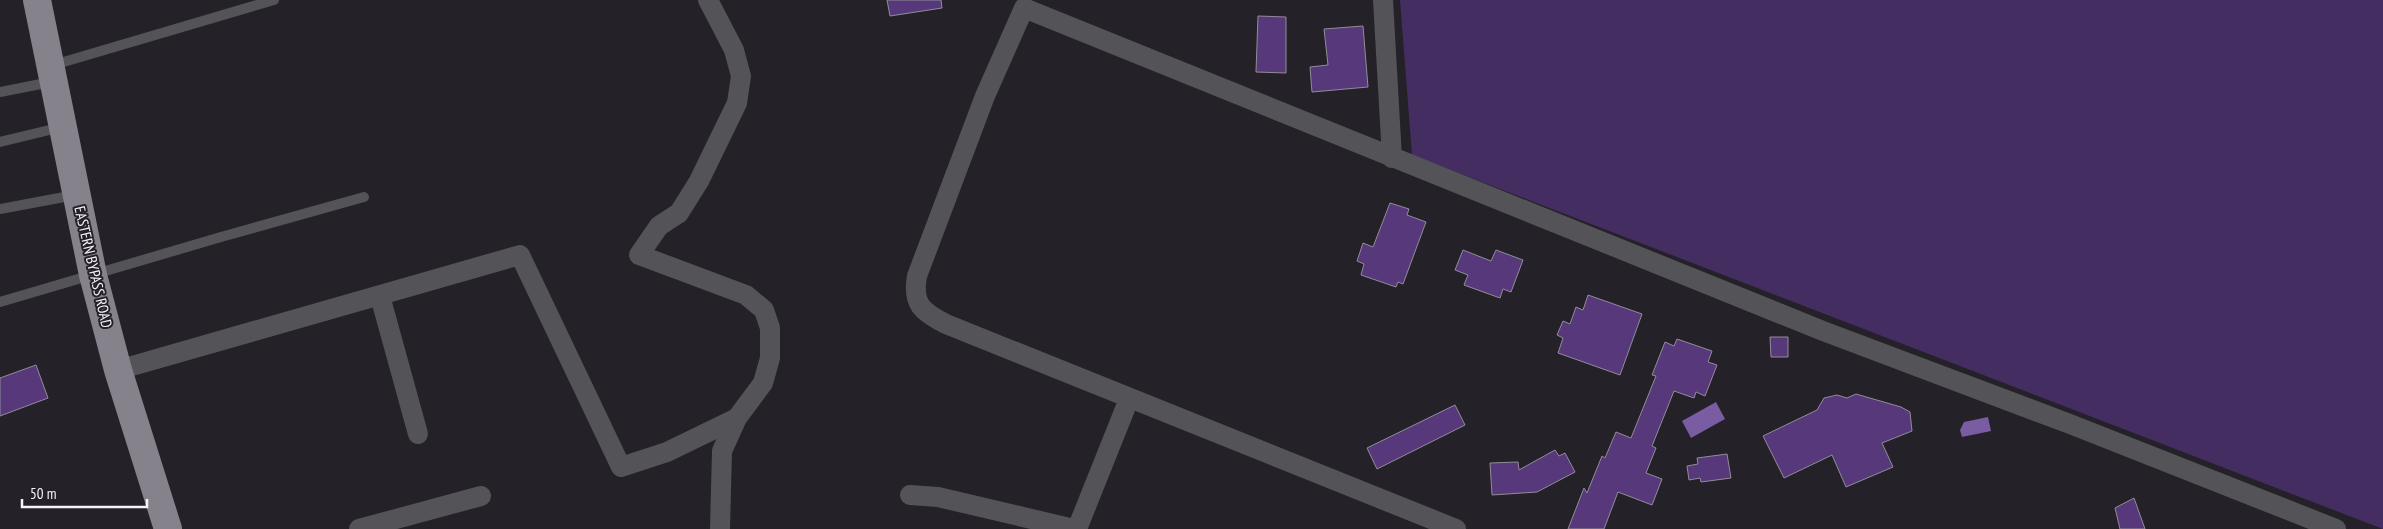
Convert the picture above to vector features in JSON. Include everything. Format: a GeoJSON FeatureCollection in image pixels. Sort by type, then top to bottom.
{"type":"FeatureCollection","features":[{"type":"Feature","properties":{"kind":"main road","name":"EASTERN BYPASS ROAD"},"geometry":{"type":"LineString","coordinates":[[37,0],[93,275],[118,370],[168,529]]}},
{"type":"Feature","properties":{"kind":"street"},"geometry":{"type":"LineString","coordinates":[[708,0],[734,50],[741,76],[737,103],[699,181],[679,213],[659,226],[639,255],[746,296],[764,310],[770,328],[772,342],[770,358],[762,383],[737,418],[722,451],[720,529]]}},
{"type":"Feature","properties":{"kind":"street"},"geometry":{"type":"LineString","coordinates":[[1383,0],[1392,158]]}},
{"type":"Feature","properties":{"kind":"street"},"geometry":{"type":"LineString","coordinates":[[1456,529],[1129,399],[928,315],[919,305],[914,292],[917,276],[982,105],[1023,4],[1392,158],[1822,331],[2070,424],[2336,529]]}},
{"type":"Feature","properties":{"kind":"street"},"geometry":{"type":"LineString","coordinates":[[118,370],[520,255],[621,467],[667,452],[737,418]]}},
{"type":"Feature","properties":{"kind":"street"},"geometry":{"type":"LineString","coordinates":[[380,296],[418,434]]}},
{"type":"Feature","properties":{"kind":"street"},"geometry":{"type":"LineString","coordinates":[[910,495],[938,497],[1076,529],[1129,399]]}},
{"type":"Feature","properties":{"kind":"street"},"geometry":{"type":"LineString","coordinates":[[359,529],[481,496]]}},
{"type":"Feature","properties":{"kind":"lane"},"geometry":{"type":"LineString","coordinates":[[0,92],[274,0]]}},
{"type":"Feature","properties":{"kind":"lane"},"geometry":{"type":"LineString","coordinates":[[0,142],[62,127]]}},
{"type":"Feature","properties":{"kind":"lane"},"geometry":{"type":"LineString","coordinates":[[0,209],[76,194]]}},
{"type":"Feature","properties":{"kind":"lane"},"geometry":{"type":"LineString","coordinates":[[0,302],[221,236],[364,197]]}},
{"type":"Feature","properties":{"kind":"shaded area"},"geometry":{"type":"Polygon","coordinates":[[[1400,0],[2383,0],[2383,529],[1412,155],[1400,0]]]}},
{"type":"Feature","properties":{"kind":"shaded area"},"geometry":{"type":"Polygon","coordinates":[[[1716,402],[1725,419],[1691,438],[1682,421],[1716,402]]]}},
{"type":"Feature","properties":{"kind":"shaded area"},"geometry":{"type":"Polygon","coordinates":[[[1988,417],[1991,431],[1962,437],[1960,430],[1964,422],[1988,417]]]}},
{"type":"Feature","properties":{"kind":"building"},"geometry":{"type":"Polygon","coordinates":[[[887,0],[941,0],[942,8],[890,16],[887,0]]]}},
{"type":"Feature","properties":{"kind":"building"},"geometry":{"type":"Polygon","coordinates":[[[1258,16],[1286,17],[1286,73],[1256,72],[1258,16]]]}},
{"type":"Feature","properties":{"kind":"building"},"geometry":{"type":"Polygon","coordinates":[[[1363,26],[1368,87],[1312,92],[1310,67],[1328,65],[1324,29],[1363,26]]]}},
{"type":"Feature","properties":{"kind":"building"},"geometry":{"type":"Polygon","coordinates":[[[1390,203],[1409,209],[1407,215],[1426,222],[1403,284],[1398,282],[1396,287],[1361,275],[1364,264],[1357,261],[1363,243],[1373,247],[1390,203]]]}},
{"type":"Feature","properties":{"kind":"building"},"geometry":{"type":"Polygon","coordinates":[[[1463,250],[1491,261],[1496,250],[1523,260],[1511,292],[1503,289],[1500,298],[1464,285],[1468,275],[1455,270],[1463,250]]]}},
{"type":"Feature","properties":{"kind":"building"},"geometry":{"type":"Polygon","coordinates":[[[1588,295],[1642,314],[1620,375],[1558,353],[1563,338],[1557,335],[1563,321],[1570,324],[1576,307],[1583,310],[1588,295]]]}},
{"type":"Feature","properties":{"kind":"building"},"geometry":{"type":"Polygon","coordinates":[[[1770,337],[1788,337],[1788,357],[1771,357],[1770,337]]]}},
{"type":"Feature","properties":{"kind":"building"},"geometry":{"type":"Polygon","coordinates":[[[1677,339],[1712,351],[1708,362],[1717,365],[1705,396],[1696,392],[1694,398],[1674,391],[1652,446],[1656,448],[1646,473],[1662,479],[1652,505],[1618,492],[1604,529],[1568,529],[1584,488],[1587,493],[1602,456],[1605,458],[1616,432],[1631,438],[1656,376],[1652,375],[1665,342],[1674,346],[1677,339]]]}},
{"type":"Feature","properties":{"kind":"building"},"geometry":{"type":"Polygon","coordinates":[[[36,365],[48,398],[0,416],[0,378],[36,365]]]}},
{"type":"Feature","properties":{"kind":"building"},"geometry":{"type":"Polygon","coordinates":[[[1856,394],[1901,407],[1910,412],[1912,431],[1882,443],[1893,467],[1846,487],[1832,455],[1784,478],[1763,436],[1817,410],[1824,398],[1837,395],[1847,398],[1856,394]]]}},
{"type":"Feature","properties":{"kind":"building"},"geometry":{"type":"Polygon","coordinates":[[[1455,405],[1465,425],[1377,469],[1367,448],[1455,405]]]}},
{"type":"Feature","properties":{"kind":"building"},"geometry":{"type":"Polygon","coordinates":[[[1555,450],[1559,456],[1565,453],[1575,472],[1537,492],[1492,495],[1490,463],[1518,462],[1519,470],[1555,450]]]}},
{"type":"Feature","properties":{"kind":"building"},"geometry":{"type":"Polygon","coordinates":[[[1727,454],[1731,478],[1701,482],[1700,478],[1689,480],[1687,466],[1698,464],[1697,458],[1727,454]]]}},
{"type":"Feature","properties":{"kind":"building"},"geometry":{"type":"Polygon","coordinates":[[[2134,498],[2145,529],[2120,529],[2115,508],[2134,498]]]}}]}
